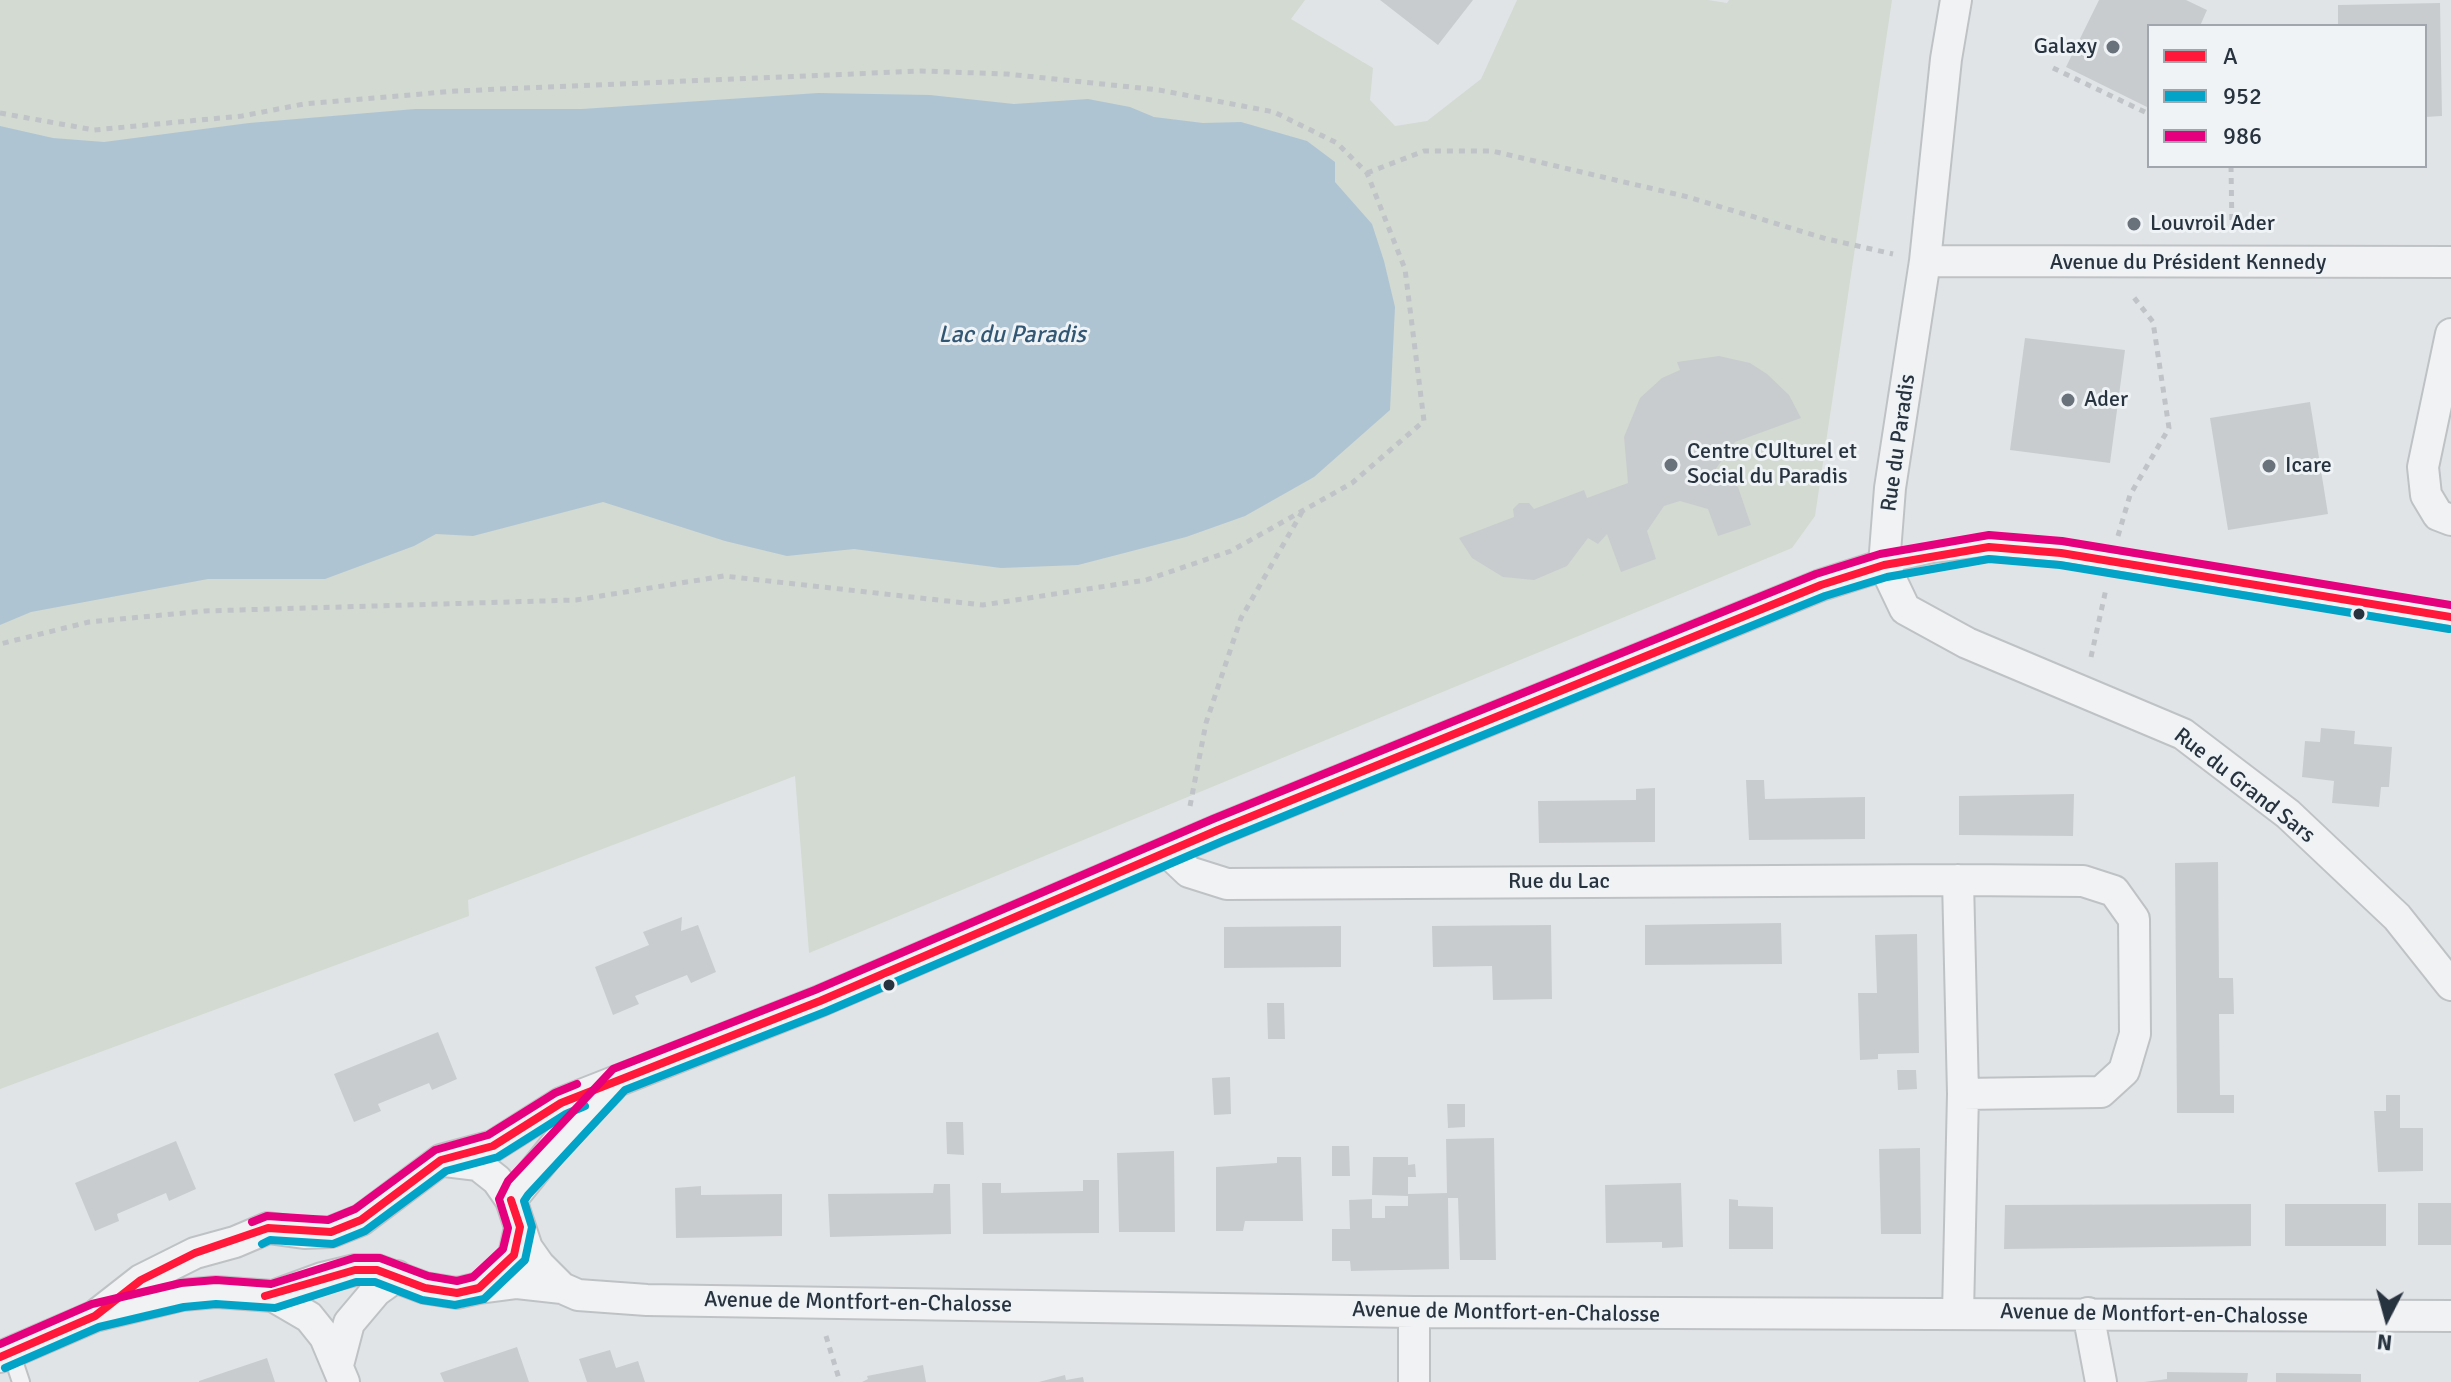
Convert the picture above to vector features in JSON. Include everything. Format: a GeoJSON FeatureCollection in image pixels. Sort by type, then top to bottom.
{"type":"FeatureCollection","features":[{"type":"Feature","properties":{"kind":"street","name":"Rue du Paradis"},"geometry":{"type":"LineString","coordinates":[[1939,0],[1946,59]]}},
{"type":"Feature","properties":{"kind":"street","name":"Rue du Paradis"},"geometry":{"type":"LineString","coordinates":[[1884,565],[1890,488],[1925,261],[1946,59],[1956,0]]}},
{"type":"Feature","properties":{"kind":"street","name":"Avenue du Président Kennedy"},"geometry":{"type":"LineString","coordinates":[[1925,261],[2451,262]]}},
{"type":"Feature","properties":{"kind":"street"},"geometry":{"type":"LineString","coordinates":[[2451,334],[2423,467],[2426,495],[2438,515],[2451,520]]}},
{"type":"Feature","properties":{"kind":"street","name":"Rue du Grand Sars"},"geometry":{"type":"LineString","coordinates":[[1884,565],[1905,609],[1967,643],[2085,689],[2183,734],[2288,814],[2397,917],[2451,985]]}},
{"type":"Feature","properties":{"kind":"street"},"geometry":{"type":"LineString","coordinates":[[95,1316],[141,1280],[195,1253],[235,1242],[268,1228],[304,1233],[331,1232],[361,1220],[441,1160],[493,1146],[561,1103],[820,1001],[1218,830],[1821,585],[1884,565]]}},
{"type":"Feature","properties":{"kind":"street","name":"Rue du Lac"},"geometry":{"type":"LineString","coordinates":[[1169,853],[1189,872],[1227,884],[1958,880],[2083,881],[2114,891],[2134,919],[2135,1034],[2124,1071],[2101,1092],[1963,1094]]}},
{"type":"Feature","properties":{"kind":"street"},"geometry":{"type":"LineString","coordinates":[[1958,880],[1963,1094],[1958,1313]]}},
{"type":"Feature","properties":{"kind":"street"},"geometry":{"type":"LineString","coordinates":[[479,1288],[514,1255],[516,1214],[557,1143],[618,1080]]}},
{"type":"Feature","properties":{"kind":"street"},"geometry":{"type":"LineString","coordinates":[[441,1160],[478,1165],[497,1180],[539,1265],[562,1288]]}},
{"type":"Feature","properties":{"kind":"street"},"geometry":{"type":"LineString","coordinates":[[235,1242],[227,1270],[240,1294]]}},
{"type":"Feature","properties":{"kind":"street","name":"Avenue de Montfort-en-Chalosse"},"geometry":{"type":"LineString","coordinates":[[273,1296],[322,1278],[355,1270],[377,1270],[425,1288],[446,1292],[517,1283],[562,1288],[578,1295],[647,1300],[1670,1316],[1958,1313],[2451,1316]]}},
{"type":"Feature","properties":{"kind":"street"},"geometry":{"type":"LineString","coordinates":[[341,1373],[349,1323],[376,1291],[397,1276]]}},
{"type":"Feature","properties":{"kind":"street"},"geometry":{"type":"LineString","coordinates":[[6,1355],[95,1316],[182,1295],[216,1292],[273,1296],[309,1317],[325,1337],[341,1373]]}},
{"type":"Feature","properties":{"kind":"street"},"geometry":{"type":"LineString","coordinates":[[1414,1312],[1414,1382]]}},
{"type":"Feature","properties":{"kind":"street"},"geometry":{"type":"LineString","coordinates":[[2088,1313],[2101,1382]]}},
{"type":"Feature","properties":{"kind":"lane"},"geometry":{"type":"LineString","coordinates":[[1884,565],[1933,554],[1989,547],[2112,559],[2451,617]]}},
{"type":"Feature","properties":{"kind":"lane"},"geometry":{"type":"LineString","coordinates":[[6,1355],[21,1382]]}},
{"type":"Feature","properties":{"kind":"path"},"geometry":{"type":"LineString","coordinates":[[2053,68],[2147,113]]}},
{"type":"Feature","properties":{"kind":"path"},"geometry":{"type":"LineString","coordinates":[[0,113],[94,130],[242,116],[304,104],[456,91],[906,72],[1007,74],[1159,90],[1274,112],[1337,143],[1367,173],[1405,269],[1424,421],[1352,483],[1231,551],[1146,580],[983,605],[724,576],[576,600],[205,611],[89,622],[0,644]]}},
{"type":"Feature","properties":{"kind":"path"},"geometry":{"type":"LineString","coordinates":[[1367,173],[1424,151],[1492,151],[1688,197],[1827,239],[1925,261]]}},
{"type":"Feature","properties":{"kind":"path"},"geometry":{"type":"LineString","coordinates":[[2231,168],[2233,263]]}},
{"type":"Feature","properties":{"kind":"path"},"geometry":{"type":"LineString","coordinates":[[2085,689],[2112,559],[2130,495],[2169,428],[2153,322],[2106,262]]}},
{"type":"Feature","properties":{"kind":"path"},"geometry":{"type":"LineString","coordinates":[[1190,813],[1191,789],[1206,723],[1241,618],[1302,511]]}},
{"type":"Feature","properties":{"kind":"path"},"geometry":{"type":"LineString","coordinates":[[815,1301],[840,1382]]}},
{"type":"Feature","properties":{"kind":"shaded area"},"geometry":{"type":"Polygon","coordinates":[[[0,0],[1305,0],[1291,19],[1373,68],[1370,100],[1395,126],[1427,121],[1481,79],[1517,0],[1708,0],[1727,3],[1729,0],[1892,0],[1815,516],[1792,548],[809,953],[795,776],[468,900],[469,916],[0,1089],[0,0]]]}},
{"type":"Feature","properties":{"kind":"water","name":"Lac du Paradis"},"geometry":{"type":"Polygon","coordinates":[[[818,93],[930,95],[1014,104],[1088,99],[1130,107],[1154,117],[1203,123],[1241,122],[1307,141],[1335,162],[1335,182],[1372,224],[1384,261],[1395,307],[1390,410],[1314,477],[1245,516],[1186,537],[1078,565],[1001,568],[854,549],[787,556],[725,541],[603,502],[473,536],[436,534],[414,546],[325,579],[208,579],[31,612],[0,625],[0,126],[53,138],[104,142],[249,123],[415,109],[582,109],[818,93]]]}},
{"type":"Feature","properties":{"kind":"building"},"geometry":{"type":"Polygon","coordinates":[[[1380,0],[1473,0],[1438,45],[1380,0]]]}},
{"type":"Feature","properties":{"kind":"building","name":"Galaxy"},"geometry":{"type":"Polygon","coordinates":[[[2099,0],[2186,0],[2207,10],[2201,24],[2147,24],[2147,107],[2066,67],[2099,0]]]}},
{"type":"Feature","properties":{"kind":"building"},"geometry":{"type":"Polygon","coordinates":[[[2440,3],[2442,116],[2427,117],[2427,24],[2338,24],[2338,5],[2440,3]]]}},
{"type":"Feature","properties":{"kind":"building","name":"Ader"},"geometry":{"type":"Polygon","coordinates":[[[2025,338],[2125,350],[2110,463],[2010,450],[2025,338]]]}},
{"type":"Feature","properties":{"kind":"building","name":"Centre CUlturel et Social du Paradis"},"geometry":{"type":"Polygon","coordinates":[[[1719,356],[1750,363],[1767,374],[1789,395],[1801,418],[1735,442],[1715,470],[1738,487],[1751,525],[1718,536],[1708,509],[1680,501],[1664,506],[1647,531],[1656,559],[1621,572],[1607,534],[1598,544],[1588,538],[1567,566],[1534,580],[1503,577],[1472,558],[1459,538],[1514,517],[1513,509],[1519,503],[1529,503],[1534,509],[1584,490],[1587,498],[1628,483],[1624,437],[1640,398],[1662,378],[1680,370],[1677,362],[1719,356]]]}},
{"type":"Feature","properties":{"kind":"building","name":"Icare"},"geometry":{"type":"Polygon","coordinates":[[[2310,402],[2328,514],[2228,530],[2210,418],[2310,402]]]}},
{"type":"Feature","properties":{"kind":"building"},"geometry":{"type":"Polygon","coordinates":[[[2321,728],[2355,731],[2354,744],[2392,747],[2389,787],[2381,787],[2379,807],[2332,803],[2334,781],[2302,777],[2305,741],[2320,742],[2321,728]]]}},
{"type":"Feature","properties":{"kind":"building"},"geometry":{"type":"Polygon","coordinates":[[[1746,780],[1764,780],[1765,799],[1865,797],[1865,839],[1749,840],[1746,780]]]}},
{"type":"Feature","properties":{"kind":"building"},"geometry":{"type":"Polygon","coordinates":[[[1655,788],[1655,842],[1539,843],[1538,801],[1636,800],[1636,789],[1655,788]]]}},
{"type":"Feature","properties":{"kind":"building"},"geometry":{"type":"Polygon","coordinates":[[[2074,794],[2073,836],[1959,835],[1959,796],[2074,794]]]}},
{"type":"Feature","properties":{"kind":"building"},"geometry":{"type":"Polygon","coordinates":[[[2218,862],[2219,978],[2233,978],[2234,1014],[2219,1014],[2220,1095],[2234,1095],[2234,1113],[2177,1113],[2175,863],[2218,862]]]}},
{"type":"Feature","properties":{"kind":"building"},"geometry":{"type":"Polygon","coordinates":[[[682,917],[681,931],[698,925],[716,972],[691,983],[687,975],[635,996],[639,1004],[613,1015],[595,967],[649,945],[643,932],[682,917]]]}},
{"type":"Feature","properties":{"kind":"building"},"geometry":{"type":"Polygon","coordinates":[[[1781,923],[1782,964],[1645,965],[1645,925],[1781,923]]]}},
{"type":"Feature","properties":{"kind":"building"},"geometry":{"type":"Polygon","coordinates":[[[1551,925],[1552,999],[1493,1000],[1492,966],[1433,967],[1432,926],[1551,925]]]}},
{"type":"Feature","properties":{"kind":"building"},"geometry":{"type":"Polygon","coordinates":[[[1341,926],[1341,967],[1224,968],[1224,927],[1341,926]]]}},
{"type":"Feature","properties":{"kind":"building"},"geometry":{"type":"Polygon","coordinates":[[[1917,934],[1919,1053],[1878,1054],[1878,1059],[1860,1060],[1858,993],[1877,993],[1875,935],[1917,934]]]}},
{"type":"Feature","properties":{"kind":"building"},"geometry":{"type":"Polygon","coordinates":[[[1267,1003],[1284,1003],[1285,1039],[1268,1039],[1267,1003]]]}},
{"type":"Feature","properties":{"kind":"building"},"geometry":{"type":"Polygon","coordinates":[[[438,1032],[457,1079],[432,1090],[429,1083],[378,1104],[381,1111],[354,1122],[334,1074],[438,1032]]]}},
{"type":"Feature","properties":{"kind":"building"},"geometry":{"type":"Polygon","coordinates":[[[1897,1070],[1916,1070],[1917,1089],[1898,1090],[1897,1070]]]}},
{"type":"Feature","properties":{"kind":"building"},"geometry":{"type":"Polygon","coordinates":[[[1230,1077],[1231,1114],[1214,1115],[1212,1078],[1230,1077]]]}},
{"type":"Feature","properties":{"kind":"building"},"geometry":{"type":"Polygon","coordinates":[[[2386,1095],[2400,1095],[2400,1128],[2423,1128],[2423,1171],[2378,1172],[2374,1111],[2386,1111],[2386,1095]]]}},
{"type":"Feature","properties":{"kind":"building"},"geometry":{"type":"Polygon","coordinates":[[[1447,1104],[1465,1104],[1465,1127],[1448,1128],[1447,1104]]]}},
{"type":"Feature","properties":{"kind":"building"},"geometry":{"type":"Polygon","coordinates":[[[946,1122],[963,1122],[964,1155],[947,1154],[946,1122]]]}},
{"type":"Feature","properties":{"kind":"building"},"geometry":{"type":"Polygon","coordinates":[[[1494,1138],[1496,1260],[1460,1260],[1458,1198],[1448,1198],[1449,1269],[1351,1271],[1350,1261],[1332,1261],[1332,1229],[1350,1229],[1349,1200],[1372,1199],[1372,1218],[1385,1218],[1385,1206],[1408,1206],[1408,1196],[1372,1195],[1373,1157],[1408,1157],[1408,1165],[1415,1164],[1416,1177],[1408,1177],[1408,1194],[1447,1193],[1446,1139],[1494,1138]]]}},
{"type":"Feature","properties":{"kind":"building"},"geometry":{"type":"Polygon","coordinates":[[[176,1141],[196,1189],[169,1201],[166,1193],[117,1214],[119,1221],[95,1231],[75,1183],[176,1141]]]}},
{"type":"Feature","properties":{"kind":"building"},"geometry":{"type":"Polygon","coordinates":[[[1332,1146],[1349,1146],[1350,1176],[1332,1176],[1332,1146]]]}},
{"type":"Feature","properties":{"kind":"building"},"geometry":{"type":"Polygon","coordinates":[[[1920,1148],[1921,1234],[1881,1234],[1879,1149],[1920,1148]]]}},
{"type":"Feature","properties":{"kind":"building"},"geometry":{"type":"Polygon","coordinates":[[[1174,1151],[1175,1232],[1119,1232],[1117,1153],[1174,1151]]]}},
{"type":"Feature","properties":{"kind":"building"},"geometry":{"type":"Polygon","coordinates":[[[1277,1157],[1301,1157],[1303,1221],[1245,1221],[1243,1231],[1216,1231],[1216,1167],[1277,1163],[1277,1157]]]}},
{"type":"Feature","properties":{"kind":"building"},"geometry":{"type":"Polygon","coordinates":[[[1083,1180],[1099,1180],[1099,1233],[983,1234],[982,1183],[1001,1183],[1001,1193],[1083,1191],[1083,1180]]]}},
{"type":"Feature","properties":{"kind":"building"},"geometry":{"type":"Polygon","coordinates":[[[1681,1183],[1683,1247],[1662,1248],[1662,1242],[1606,1243],[1605,1185],[1681,1183]]]}},
{"type":"Feature","properties":{"kind":"building"},"geometry":{"type":"Polygon","coordinates":[[[934,1184],[950,1184],[951,1234],[830,1237],[828,1194],[933,1193],[934,1184]]]}},
{"type":"Feature","properties":{"kind":"building"},"geometry":{"type":"Polygon","coordinates":[[[701,1186],[701,1195],[782,1194],[782,1236],[676,1238],[675,1188],[701,1186]]]}},
{"type":"Feature","properties":{"kind":"building"},"geometry":{"type":"Polygon","coordinates":[[[1729,1199],[1738,1200],[1738,1206],[1773,1207],[1773,1249],[1729,1249],[1729,1199]]]}},
{"type":"Feature","properties":{"kind":"building"},"geometry":{"type":"Polygon","coordinates":[[[2418,1203],[2451,1203],[2451,1245],[2418,1245],[2418,1203]]]}},
{"type":"Feature","properties":{"kind":"building"},"geometry":{"type":"Polygon","coordinates":[[[2251,1204],[2251,1246],[2004,1249],[2005,1205],[2251,1204]]]}},
{"type":"Feature","properties":{"kind":"building"},"geometry":{"type":"Polygon","coordinates":[[[2285,1204],[2386,1204],[2386,1246],[2285,1246],[2285,1204]]]}},
{"type":"Feature","properties":{"kind":"building"},"geometry":{"type":"Polygon","coordinates":[[[517,1347],[529,1382],[444,1382],[440,1373],[517,1347]]]}},
{"type":"Feature","properties":{"kind":"building"},"geometry":{"type":"Polygon","coordinates":[[[610,1350],[616,1368],[638,1361],[645,1382],[587,1382],[579,1359],[610,1350]]]}},
{"type":"Feature","properties":{"kind":"building"},"geometry":{"type":"Polygon","coordinates":[[[267,1358],[275,1382],[199,1382],[199,1381],[267,1358]]]}},
{"type":"Feature","properties":{"kind":"building"},"geometry":{"type":"Polygon","coordinates":[[[923,1365],[926,1382],[862,1382],[868,1379],[867,1376],[923,1365]]]}},
{"type":"Feature","properties":{"kind":"building"},"geometry":{"type":"Polygon","coordinates":[[[2167,1372],[2248,1373],[2247,1382],[2144,1382],[2167,1379],[2167,1372]]]}},
{"type":"Feature","properties":{"kind":"building"},"geometry":{"type":"Polygon","coordinates":[[[2276,1373],[2361,1374],[2361,1382],[2276,1382],[2276,1373]]]}},
{"type":"Feature","properties":{"kind":"building"},"geometry":{"type":"Polygon","coordinates":[[[1065,1375],[1066,1380],[1083,1377],[1084,1382],[1039,1382],[1065,1375]]]}},
{"type":"Feature","properties":{"kind":"transit line","name":"986"},"geometry":{"type":"LineString","coordinates":[[0,1344],[92,1304],[181,1283],[216,1280],[271,1284],[354,1258],[380,1258],[428,1276],[457,1281],[473,1277],[503,1249],[508,1228],[499,1199],[508,1181],[613,1069],[815,990],[1213,819],[1816,574],[1880,554],[1989,535],[2062,541],[2451,605]]}},
{"type":"Feature","properties":{"kind":"transit line","name":"A"},"geometry":{"type":"LineString","coordinates":[[0,1357],[95,1316],[141,1280],[195,1253],[268,1228],[331,1232],[361,1220],[441,1160],[493,1146],[561,1103],[820,1001],[1218,830],[1821,585],[1884,565],[1989,547],[2061,553],[2451,617]]}},
{"type":"Feature","properties":{"kind":"transit line","name":"952"},"geometry":{"type":"LineString","coordinates":[[5,1368],[99,1327],[184,1307],[216,1304],[275,1308],[356,1282],[375,1282],[422,1300],[455,1305],[484,1299],[525,1260],[532,1227],[524,1201],[528,1195],[625,1090],[825,1012],[1223,841],[1825,596],[1887,577],[1989,559],[2060,565],[2449,629]]}},
{"type":"Feature","properties":{"kind":"transit line","name":"986"},"geometry":{"type":"LineString","coordinates":[[252,1222],[267,1216],[328,1220],[355,1209],[435,1150],[488,1135],[555,1093],[577,1084]]}},
{"type":"Feature","properties":{"kind":"transit line","name":"952"},"geometry":{"type":"LineString","coordinates":[[262,1244],[270,1240],[333,1244],[365,1231],[446,1171],[498,1157],[566,1114],[585,1106]]}},
{"type":"Feature","properties":{"kind":"transit line","name":"A"},"geometry":{"type":"LineString","coordinates":[[265,1296],[355,1270],[377,1270],[425,1288],[457,1293],[479,1288],[514,1255],[520,1227],[511,1200]]}},
{"type":"Feature","properties":{"kind":"place","name":"Galaxy"},"geometry":{"type":"Point","coordinates":[2113,47]}},
{"type":"Feature","properties":{"kind":"place","name":"Louvroil Ader"},"geometry":{"type":"Point","coordinates":[2134,224]}},
{"type":"Feature","properties":{"kind":"place","name":"Ader"},"geometry":{"type":"Point","coordinates":[2068,400]}},
{"type":"Feature","properties":{"kind":"place","name":"Centre CUlturel et Social du Paradis"},"geometry":{"type":"Point","coordinates":[1671,465]}},
{"type":"Feature","properties":{"kind":"place","name":"Icare"},"geometry":{"type":"Point","coordinates":[2269,466]}}]}
